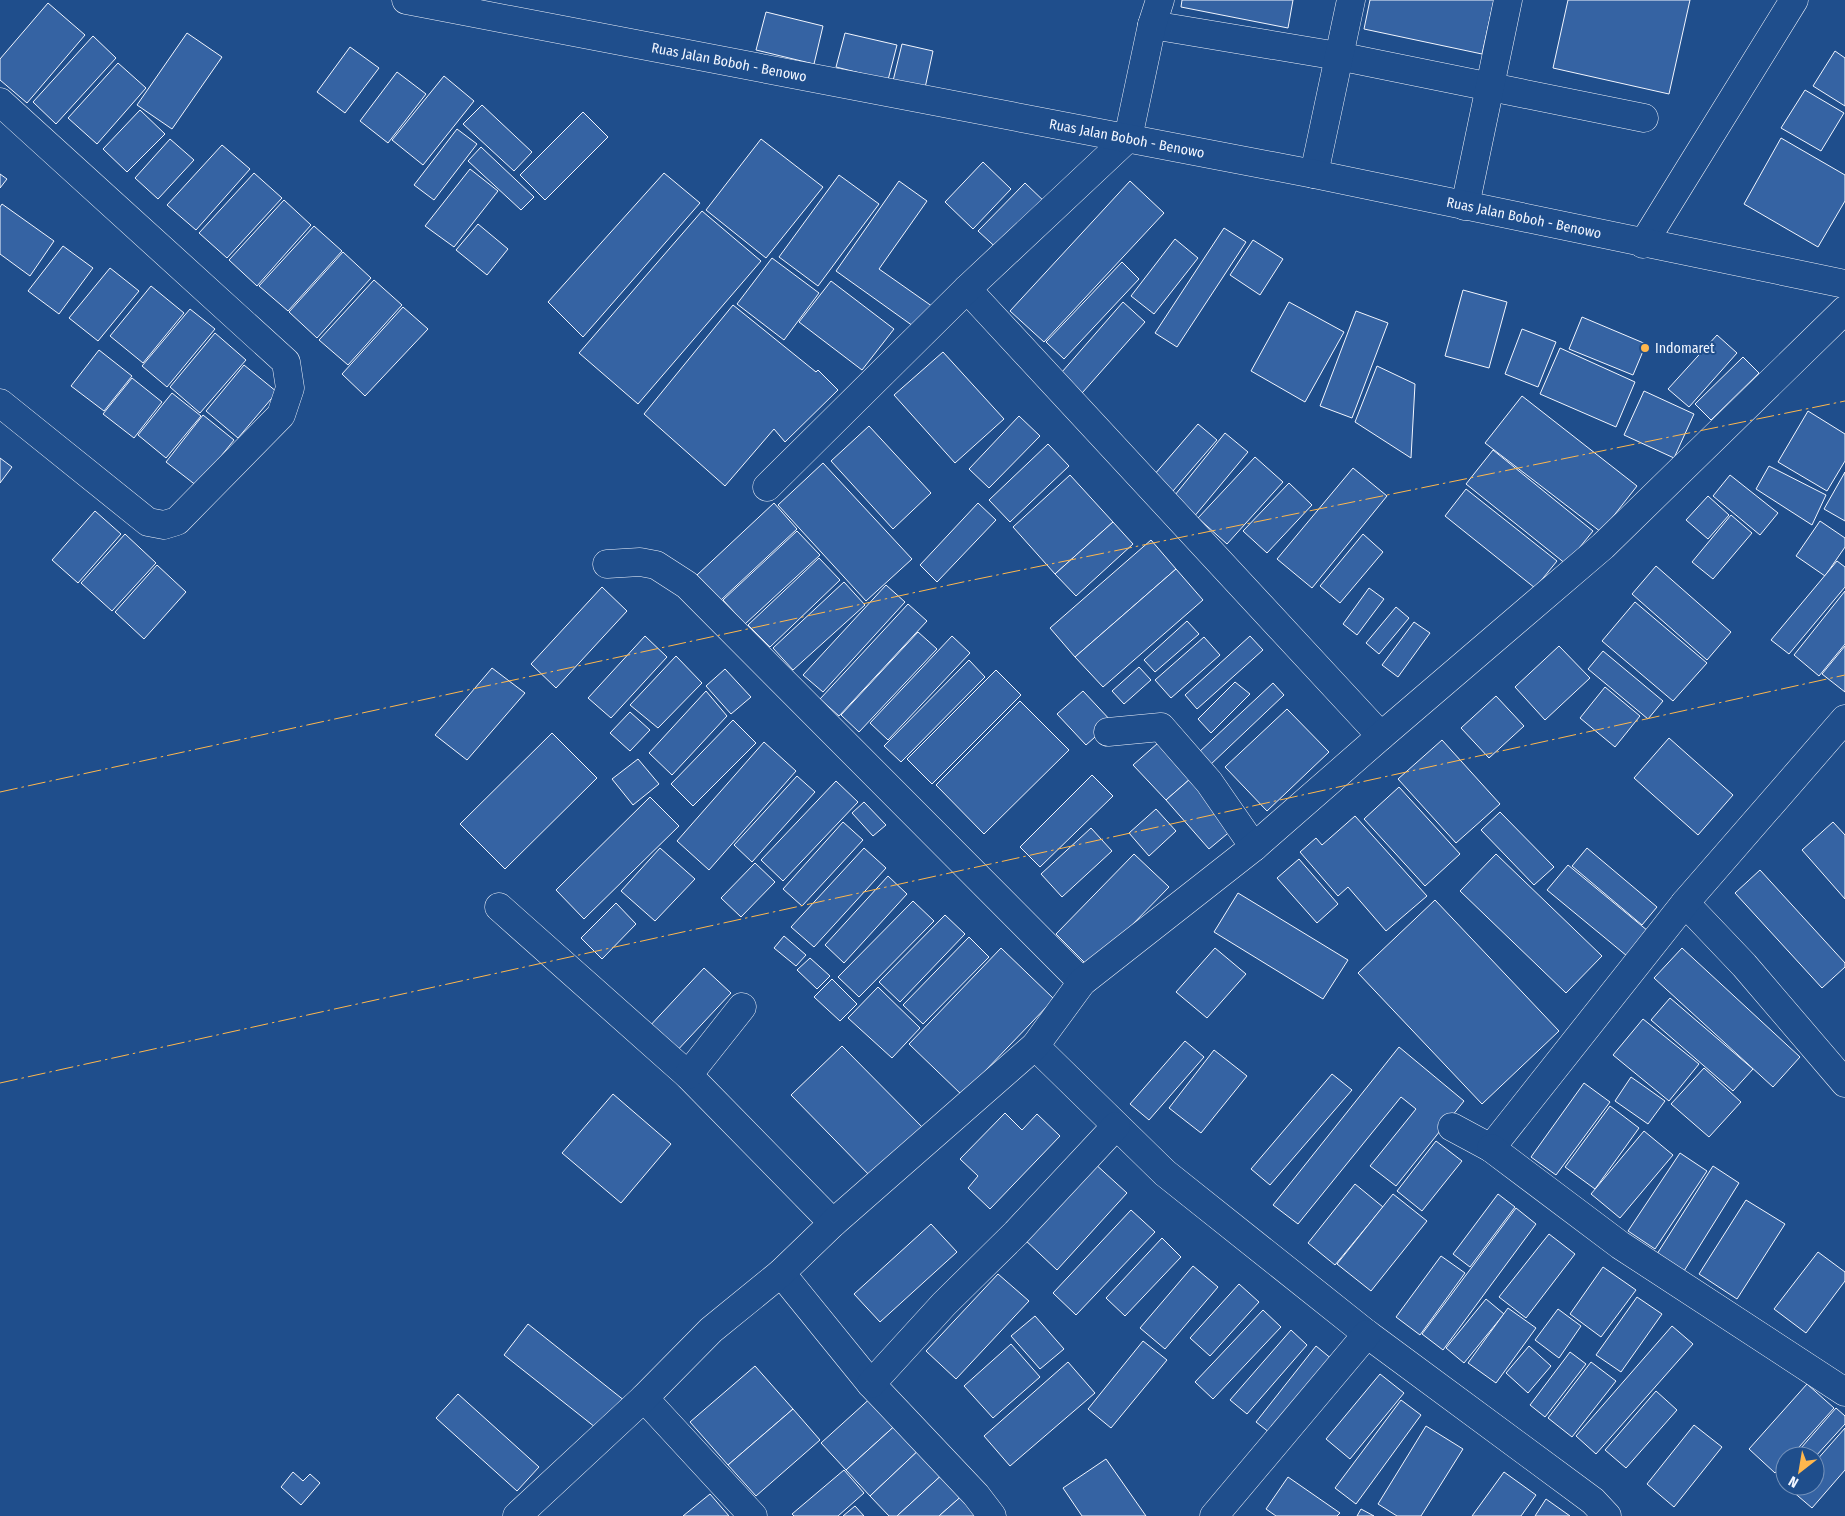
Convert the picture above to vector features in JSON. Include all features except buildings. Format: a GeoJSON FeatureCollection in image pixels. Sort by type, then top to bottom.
{"type":"FeatureCollection","features":[{"type":"Feature","properties":{"kind":"street","name":"Ruas Jalan Boboh - Benowo"},"geometry":{"type":"LineString","coordinates":[[406,0],[472,7],[704,56],[1314,174],[1643,244],[1845,284]]}},
{"type":"Feature","properties":{"kind":"street"},"geometry":{"type":"LineString","coordinates":[[1314,174],[1351,0]]}},
{"type":"Feature","properties":{"kind":"street"},"geometry":{"type":"LineString","coordinates":[[1465,206],[1508,0]]}},
{"type":"Feature","properties":{"kind":"street"},"geometry":{"type":"LineString","coordinates":[[1643,244],[1791,1]]}},
{"type":"Feature","properties":{"kind":"street"},"geometry":{"type":"LineString","coordinates":[[767,487],[967,289],[1128,138],[1156,12],[1338,56],[1644,118]]}},
{"type":"Feature","properties":{"kind":"street"},"geometry":{"type":"LineString","coordinates":[[0,102],[286,362],[290,388],[281,414],[178,521],[164,525],[148,522],[0,403]]}},
{"type":"Feature","properties":{"kind":"street"},"geometry":{"type":"LineString","coordinates":[[967,289],[1381,736]]}},
{"type":"Feature","properties":{"kind":"street"},"geometry":{"type":"LineString","coordinates":[[517,1516],[644,1398],[711,1330],[781,1273],[833,1223],[1035,1046],[1082,982],[1254,847],[1602,546],[1845,310]]}},
{"type":"Feature","properties":{"kind":"street"},"geometry":{"type":"LineString","coordinates":[[607,564],[640,562],[656,565],[687,585],[1082,982]]}},
{"type":"Feature","properties":{"kind":"street"},"geometry":{"type":"LineString","coordinates":[[1491,1148],[1685,904],[1845,719]]}},
{"type":"Feature","properties":{"kind":"street"},"geometry":{"type":"LineString","coordinates":[[1108,732],[1161,727],[1209,782],[1254,847]]}},
{"type":"Feature","properties":{"kind":"street"},"geometry":{"type":"LineString","coordinates":[[1685,904],[1744,966],[1845,1083]]}},
{"type":"Feature","properties":{"kind":"street"},"geometry":{"type":"LineString","coordinates":[[499,907],[688,1075],[833,1223]]}},
{"type":"Feature","properties":{"kind":"street"},"geometry":{"type":"LineString","coordinates":[[688,1075],[742,1007]]}},
{"type":"Feature","properties":{"kind":"street"},"geometry":{"type":"LineString","coordinates":[[1035,1046],[1165,1174],[1367,1334],[1593,1501],[1606,1516]]}},
{"type":"Feature","properties":{"kind":"street"},"geometry":{"type":"LineString","coordinates":[[871,1384],[944,1304],[1016,1233],[1116,1126]]}},
{"type":"Feature","properties":{"kind":"street"},"geometry":{"type":"LineString","coordinates":[[1452,1127],[1491,1148],[1620,1245],[1845,1392]]}},
{"type":"Feature","properties":{"kind":"street"},"geometry":{"type":"LineString","coordinates":[[781,1273],[871,1384],[976,1495],[992,1516]]}},
{"type":"Feature","properties":{"kind":"street"},"geometry":{"type":"LineString","coordinates":[[1214,1516],[1367,1334]]}},
{"type":"Feature","properties":{"kind":"street"},"geometry":{"type":"LineString","coordinates":[[644,1398],[753,1516]]}},
{"type":"Feature","properties":{"kind":"power"},"geometry":{"type":"LineString","coordinates":[[0,792],[963,582],[1845,401]]}},
{"type":"Feature","properties":{"kind":"power"},"geometry":{"type":"LineString","coordinates":[[0,1083],[1845,675]]}},
{"type":"Feature","properties":{"kind":"place","name":"Indomaret"},"geometry":{"type":"Point","coordinates":[1645,348]}}]}
